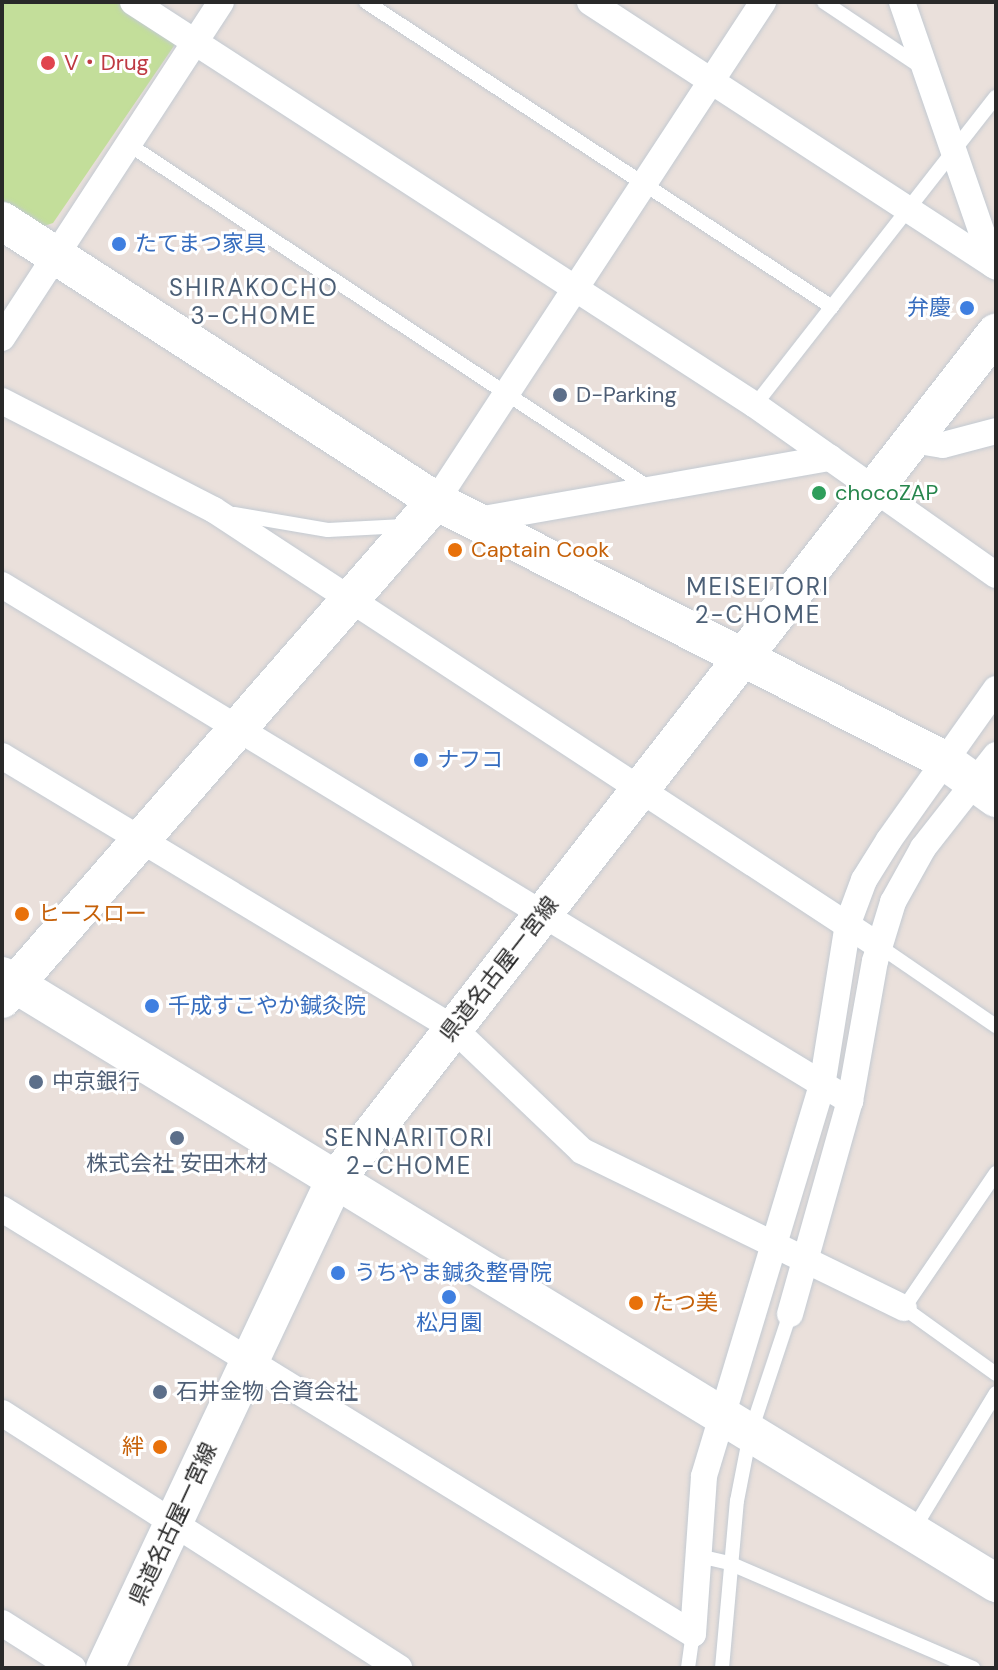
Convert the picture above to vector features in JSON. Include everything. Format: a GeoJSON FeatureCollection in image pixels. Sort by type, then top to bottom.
{"type":"FeatureCollection","features":[{"type":"Feature","properties":{"kind":"street"},"geometry":{"type":"LineString","coordinates":[[133,2],[755,405],[996,575]]}},
{"type":"Feature","properties":{"kind":"street"},"geometry":{"type":"LineString","coordinates":[[2,338],[221,2]]}},
{"type":"Feature","properties":{"kind":"street"},"geometry":{"type":"LineString","coordinates":[[590,2],[906,212],[994,266]]}},
{"type":"Feature","properties":{"kind":"street"},"geometry":{"type":"LineString","coordinates":[[763,2],[426,513],[352,603],[6,986],[996,1583]]}},
{"type":"Feature","properties":{"kind":"street"},"geometry":{"type":"LineString","coordinates":[[902,2],[956,148],[994,266]]}},
{"type":"Feature","properties":{"kind":"street"},"geometry":{"type":"LineString","coordinates":[[2,221],[426,513],[471,521],[942,759],[990,778],[923,848],[893,902],[879,946],[850,1101],[790,1314]]}},
{"type":"Feature","properties":{"kind":"street","name":"県道名古屋一宮線"},"geometry":{"type":"LineString","coordinates":[[105,1668],[334,1182],[996,333]]}},
{"type":"Feature","properties":{"kind":"street"},"geometry":{"type":"LineString","coordinates":[[2,401],[214,510],[879,946]]}},
{"type":"Feature","properties":{"kind":"street"},"geometry":{"type":"LineString","coordinates":[[912,440],[943,445],[996,431]]}},
{"type":"Feature","properties":{"kind":"street"},"geometry":{"type":"LineString","coordinates":[[471,521],[830,458]]}},
{"type":"Feature","properties":{"kind":"street"},"geometry":{"type":"LineString","coordinates":[[2,585],[235,731],[850,1101]]}},
{"type":"Feature","properties":{"kind":"street"},"geometry":{"type":"LineString","coordinates":[[2,1209],[693,1634],[704,1476],[736,1424],[774,1248],[822,1086],[848,923],[864,880],[942,759],[996,689]]}},
{"type":"Feature","properties":{"kind":"street"},"geometry":{"type":"LineString","coordinates":[[2,756],[453,1028],[582,1151],[774,1248],[807,1258],[904,1308]]}},
{"type":"Feature","properties":{"kind":"street"},"geometry":{"type":"LineString","coordinates":[[2,1413],[174,1520],[399,1668]]}},
{"type":"Feature","properties":{"kind":"street"},"geometry":{"type":"LineString","coordinates":[[2,1623],[73,1668]]}},
{"type":"Feature","properties":{"kind":"lane"},"geometry":{"type":"LineString","coordinates":[[366,2],[832,307]]}},
{"type":"Feature","properties":{"kind":"lane"},"geometry":{"type":"LineString","coordinates":[[824,2],[928,72]]}},
{"type":"Feature","properties":{"kind":"lane"},"geometry":{"type":"LineString","coordinates":[[755,405],[996,97]]}},
{"type":"Feature","properties":{"kind":"lane"},"geometry":{"type":"LineString","coordinates":[[128,144],[651,489]]}},
{"type":"Feature","properties":{"kind":"lane"},"geometry":{"type":"LineString","coordinates":[[214,510],[328,530],[426,513]]}},
{"type":"Feature","properties":{"kind":"lane"},"geometry":{"type":"LineString","coordinates":[[879,946],[996,1026]]}},
{"type":"Feature","properties":{"kind":"lane"},"geometry":{"type":"LineString","coordinates":[[996,1173],[904,1308],[996,1374]]}},
{"type":"Feature","properties":{"kind":"lane"},"geometry":{"type":"LineString","coordinates":[[722,1668],[736,1424],[790,1314]]}},
{"type":"Feature","properties":{"kind":"lane"},"geometry":{"type":"LineString","coordinates":[[912,1532],[996,1393]]}},
{"type":"Feature","properties":{"kind":"lane"},"geometry":{"type":"LineString","coordinates":[[699,1556],[729,1563],[973,1668]]}},
{"type":"Feature","properties":{"kind":"lane"},"geometry":{"type":"LineString","coordinates":[[688,1668],[693,1634]]}},
{"type":"Feature","properties":{"kind":"green space"},"geometry":{"type":"Polygon","coordinates":[[[2,2],[121,2],[176,43],[53,223],[41,227],[2,200],[2,2]]]}},
{"type":"Feature","properties":{"kind":"place","name":"V・Drug"},"geometry":{"type":"Point","coordinates":[48,63]}},
{"type":"Feature","properties":{"kind":"place","name":"たてまつ家具"},"geometry":{"type":"Point","coordinates":[119,244]}},
{"type":"Feature","properties":{"kind":"place","name":"弁慶"},"geometry":{"type":"Point","coordinates":[967,308]}},
{"type":"Feature","properties":{"kind":"place","name":"D-Parking"},"geometry":{"type":"Point","coordinates":[560,395]}},
{"type":"Feature","properties":{"kind":"place","name":"chocoZAP"},"geometry":{"type":"Point","coordinates":[819,493]}},
{"type":"Feature","properties":{"kind":"place","name":"Captain Cook"},"geometry":{"type":"Point","coordinates":[455,550]}},
{"type":"Feature","properties":{"kind":"place","name":"ナフコ"},"geometry":{"type":"Point","coordinates":[421,760]}},
{"type":"Feature","properties":{"kind":"place","name":"ヒースロー"},"geometry":{"type":"Point","coordinates":[22,914]}},
{"type":"Feature","properties":{"kind":"place","name":"千成すこやか鍼灸院"},"geometry":{"type":"Point","coordinates":[152,1006]}},
{"type":"Feature","properties":{"kind":"place","name":"中京銀行"},"geometry":{"type":"Point","coordinates":[36,1082]}},
{"type":"Feature","properties":{"kind":"place","name":"株式会社 安田木材"},"geometry":{"type":"Point","coordinates":[177,1138]}},
{"type":"Feature","properties":{"kind":"place","name":"うちやま鍼灸整骨院"},"geometry":{"type":"Point","coordinates":[338,1273]}},
{"type":"Feature","properties":{"kind":"place","name":"松月園"},"geometry":{"type":"Point","coordinates":[449,1297]}},
{"type":"Feature","properties":{"kind":"place","name":"たつ美"},"geometry":{"type":"Point","coordinates":[636,1303]}},
{"type":"Feature","properties":{"kind":"place","name":"石井金物 合資会社"},"geometry":{"type":"Point","coordinates":[160,1392]}},
{"type":"Feature","properties":{"kind":"place","name":"絆"},"geometry":{"type":"Point","coordinates":[160,1447]}},
{"type":"Feature","properties":{"kind":"district","name":"SHIRAKOCHO 3-CHOME"},"geometry":{"type":"Point","coordinates":[254,302]}},
{"type":"Feature","properties":{"kind":"district","name":"MEISEITORI 2-CHOME"},"geometry":{"type":"Point","coordinates":[758,601]}},
{"type":"Feature","properties":{"kind":"district","name":"SENNARITORI 2-CHOME"},"geometry":{"type":"Point","coordinates":[409,1152]}}]}
